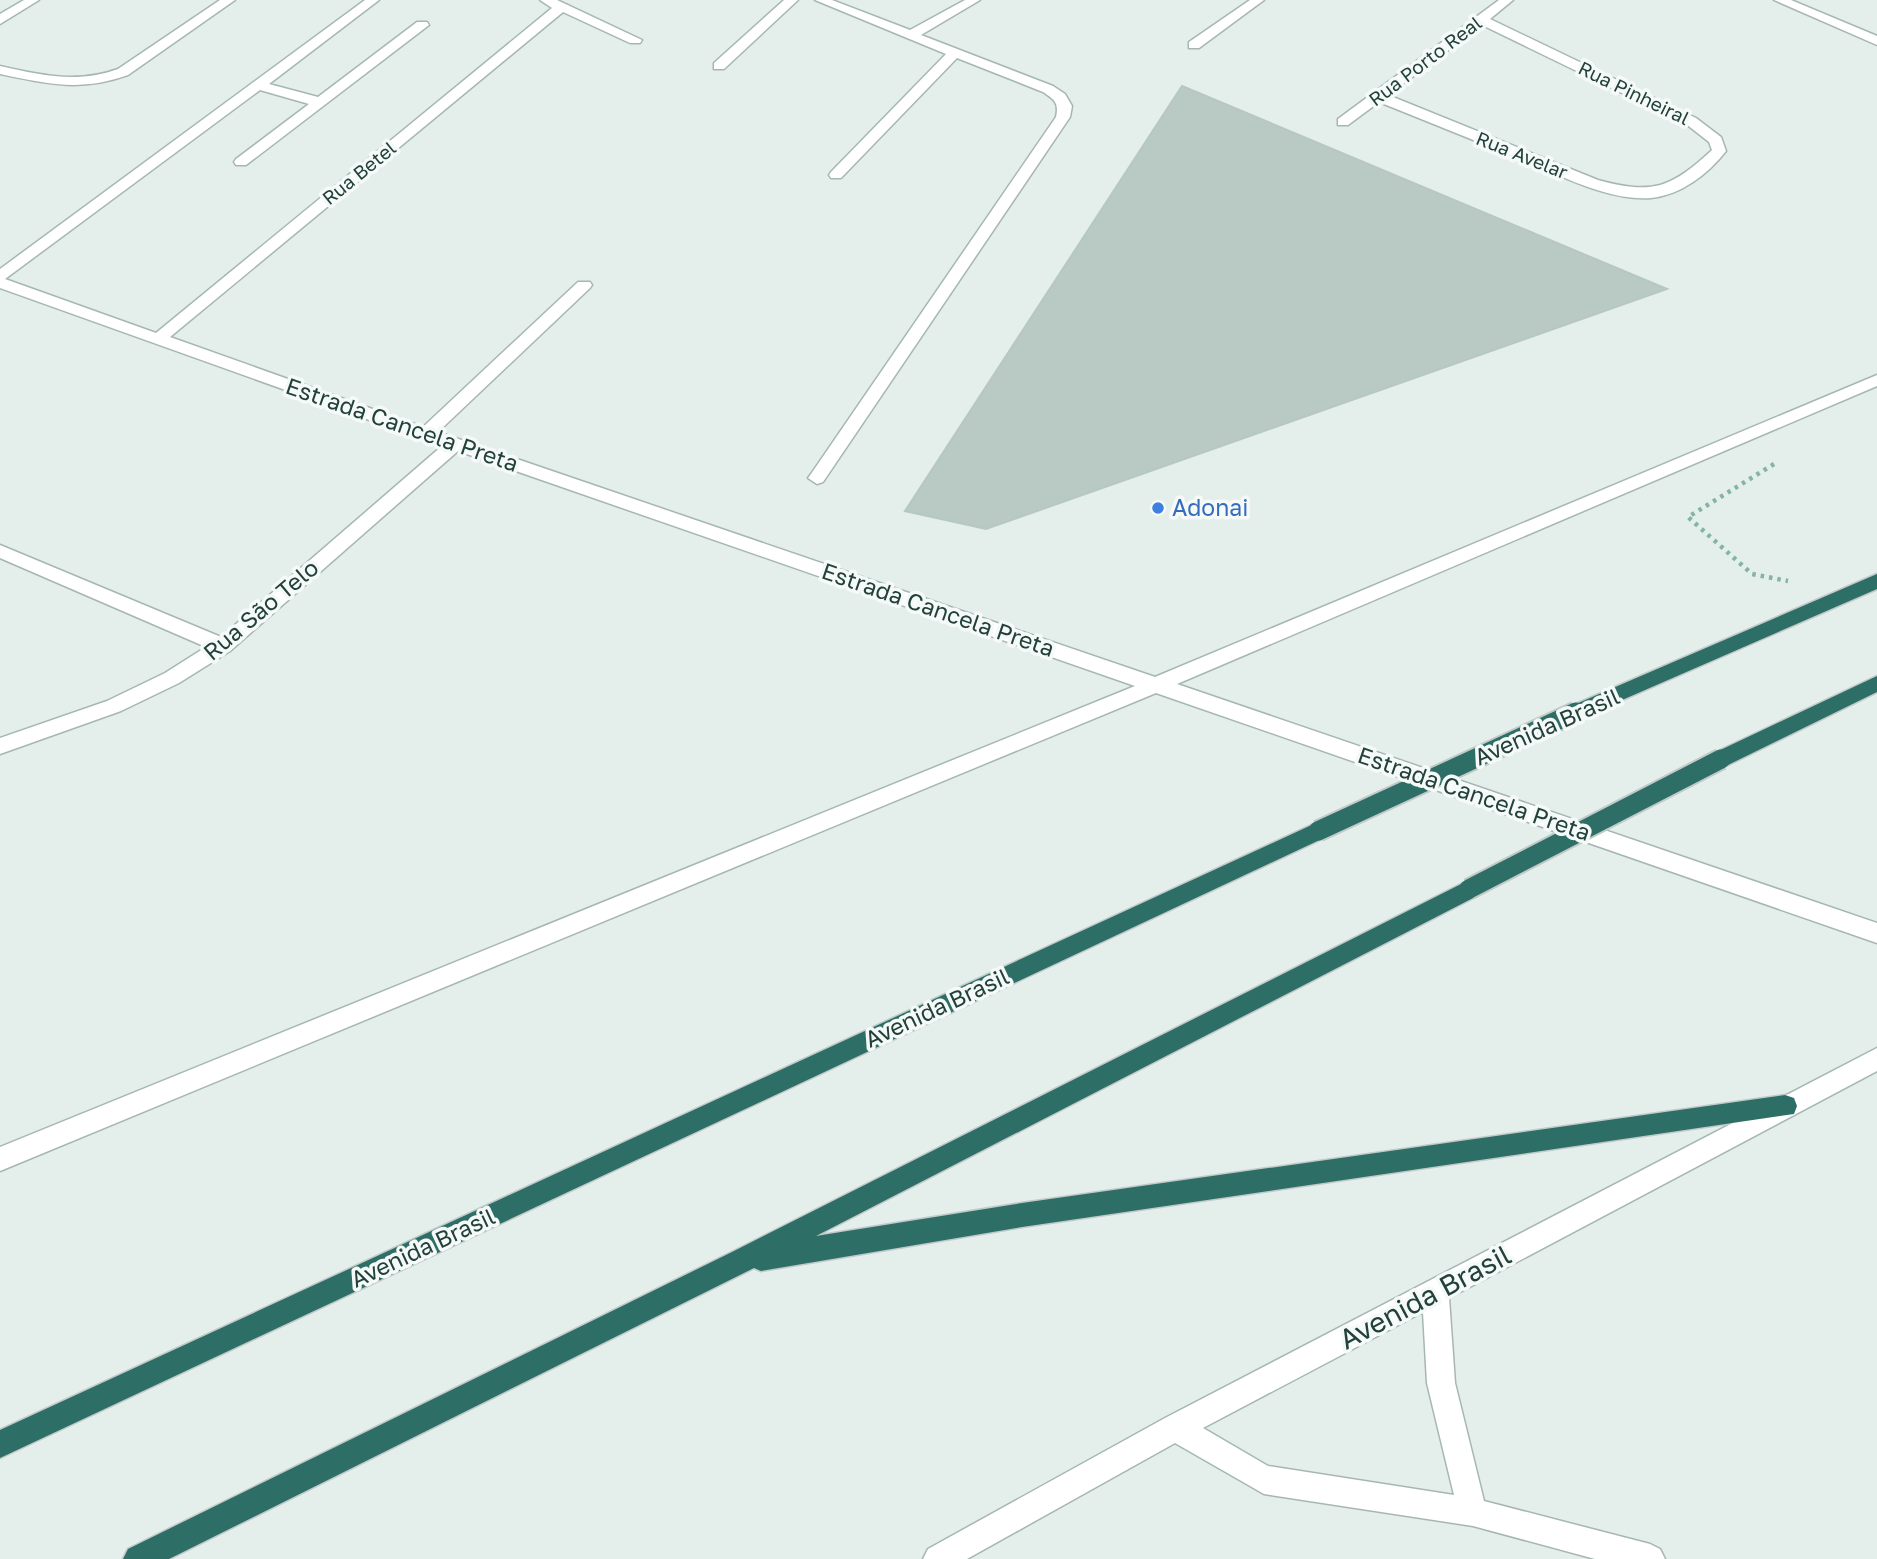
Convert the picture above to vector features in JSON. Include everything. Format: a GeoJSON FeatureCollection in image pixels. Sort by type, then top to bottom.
{"type":"FeatureCollection","features":[{"type":"Feature","properties":{"kind":"highway","name":"Avenida Brasil"},"geometry":{"type":"LineString","coordinates":[[0,1444],[1576,712],[1877,581]]}},
{"type":"Feature","properties":{"kind":"highway"},"geometry":{"type":"LineString","coordinates":[[138,1559],[741,1261],[1721,759],[1877,683]]}},
{"type":"Feature","properties":{"kind":"highway"},"geometry":{"type":"LineString","coordinates":[[741,1261],[1022,1214],[1785,1107]]}},
{"type":"Feature","properties":{"kind":"street"},"geometry":{"type":"LineString","coordinates":[[0,20],[33,0]]}},
{"type":"Feature","properties":{"kind":"street"},"geometry":{"type":"LineString","coordinates":[[0,70],[70,84],[92,83],[123,72],[229,0]]}},
{"type":"Feature","properties":{"kind":"street"},"geometry":{"type":"LineString","coordinates":[[0,276],[373,0]]}},
{"type":"Feature","properties":{"kind":"street"},"geometry":{"type":"LineString","coordinates":[[546,0],[635,40]]}},
{"type":"Feature","properties":{"kind":"street"},"geometry":{"type":"LineString","coordinates":[[719,66],[792,0]]}},
{"type":"Feature","properties":{"kind":"street"},"geometry":{"type":"LineString","coordinates":[[817,478],[1063,117],[1065,106],[1060,97],[1048,89],[821,0]]}},
{"type":"Feature","properties":{"kind":"street"},"geometry":{"type":"LineString","coordinates":[[911,35],[974,0]]}},
{"type":"Feature","properties":{"kind":"street"},"geometry":{"type":"LineString","coordinates":[[1194,45],[1258,0]]}},
{"type":"Feature","properties":{"kind":"street","name":"Rua Porto Real"},"geometry":{"type":"LineString","coordinates":[[1343,122],[1507,0]]}},
{"type":"Feature","properties":{"kind":"street"},"geometry":{"type":"LineString","coordinates":[[1780,0],[1877,41]]}},
{"type":"Feature","properties":{"kind":"street","name":"Rua Betel"},"geometry":{"type":"LineString","coordinates":[[158,339],[561,7]]}},
{"type":"Feature","properties":{"kind":"street","name":"Rua Pinheiral"},"geometry":{"type":"LineString","coordinates":[[1481,19],[1672,111],[1707,131],[1716,141],[1719,151],[1689,180],[1671,191]]}},
{"type":"Feature","properties":{"kind":"street"},"geometry":{"type":"LineString","coordinates":[[241,162],[422,25]]}},
{"type":"Feature","properties":{"kind":"street"},"geometry":{"type":"LineString","coordinates":[[836,175],[954,53]]}},
{"type":"Feature","properties":{"kind":"street"},"geometry":{"type":"LineString","coordinates":[[258,85],[319,103]]}},
{"type":"Feature","properties":{"kind":"street","name":"Rua Avelar"},"geometry":{"type":"LineString","coordinates":[[1377,96],[1593,184],[1622,192],[1671,191]]}},
{"type":"Feature","properties":{"kind":"street","name":"Estrada Cancela Preta"},"geometry":{"type":"LineString","coordinates":[[0,283],[426,434],[1877,933]]}},
{"type":"Feature","properties":{"kind":"street"},"geometry":{"type":"LineString","coordinates":[[426,434],[584,285]]}},
{"type":"Feature","properties":{"kind":"street"},"geometry":{"type":"LineString","coordinates":[[0,1159],[1156,685],[1877,380]]}},
{"type":"Feature","properties":{"kind":"street","name":"Rua São Telo"},"geometry":{"type":"LineString","coordinates":[[0,746],[114,706],[172,678],[223,646],[455,444]]}},
{"type":"Feature","properties":{"kind":"street"},"geometry":{"type":"LineString","coordinates":[[0,551],[223,646]]}},
{"type":"Feature","properties":{"kind":"street","name":"Avenida Brasil"},"geometry":{"type":"LineString","coordinates":[[938,1559],[1175,1428],[1877,1059]]}},
{"type":"Feature","properties":{"kind":"street"},"geometry":{"type":"LineString","coordinates":[[1436,1291],[1441,1383],[1473,1512]]}},
{"type":"Feature","properties":{"kind":"street"},"geometry":{"type":"LineString","coordinates":[[1175,1428],[1265,1479],[1473,1512],[1650,1559]]}},
{"type":"Feature","properties":{"kind":"path"},"geometry":{"type":"LineString","coordinates":[[1783,458],[1688,517],[1752,573],[1789,581],[1842,598]]}},
{"type":"Feature","properties":{"kind":"building"},"geometry":{"type":"Polygon","coordinates":[[[1182,86],[1667,289],[986,529],[905,511],[1182,86]]]}},
{"type":"Feature","properties":{"kind":"place","name":"Adonai"},"geometry":{"type":"Point","coordinates":[1158,508]}}]}
